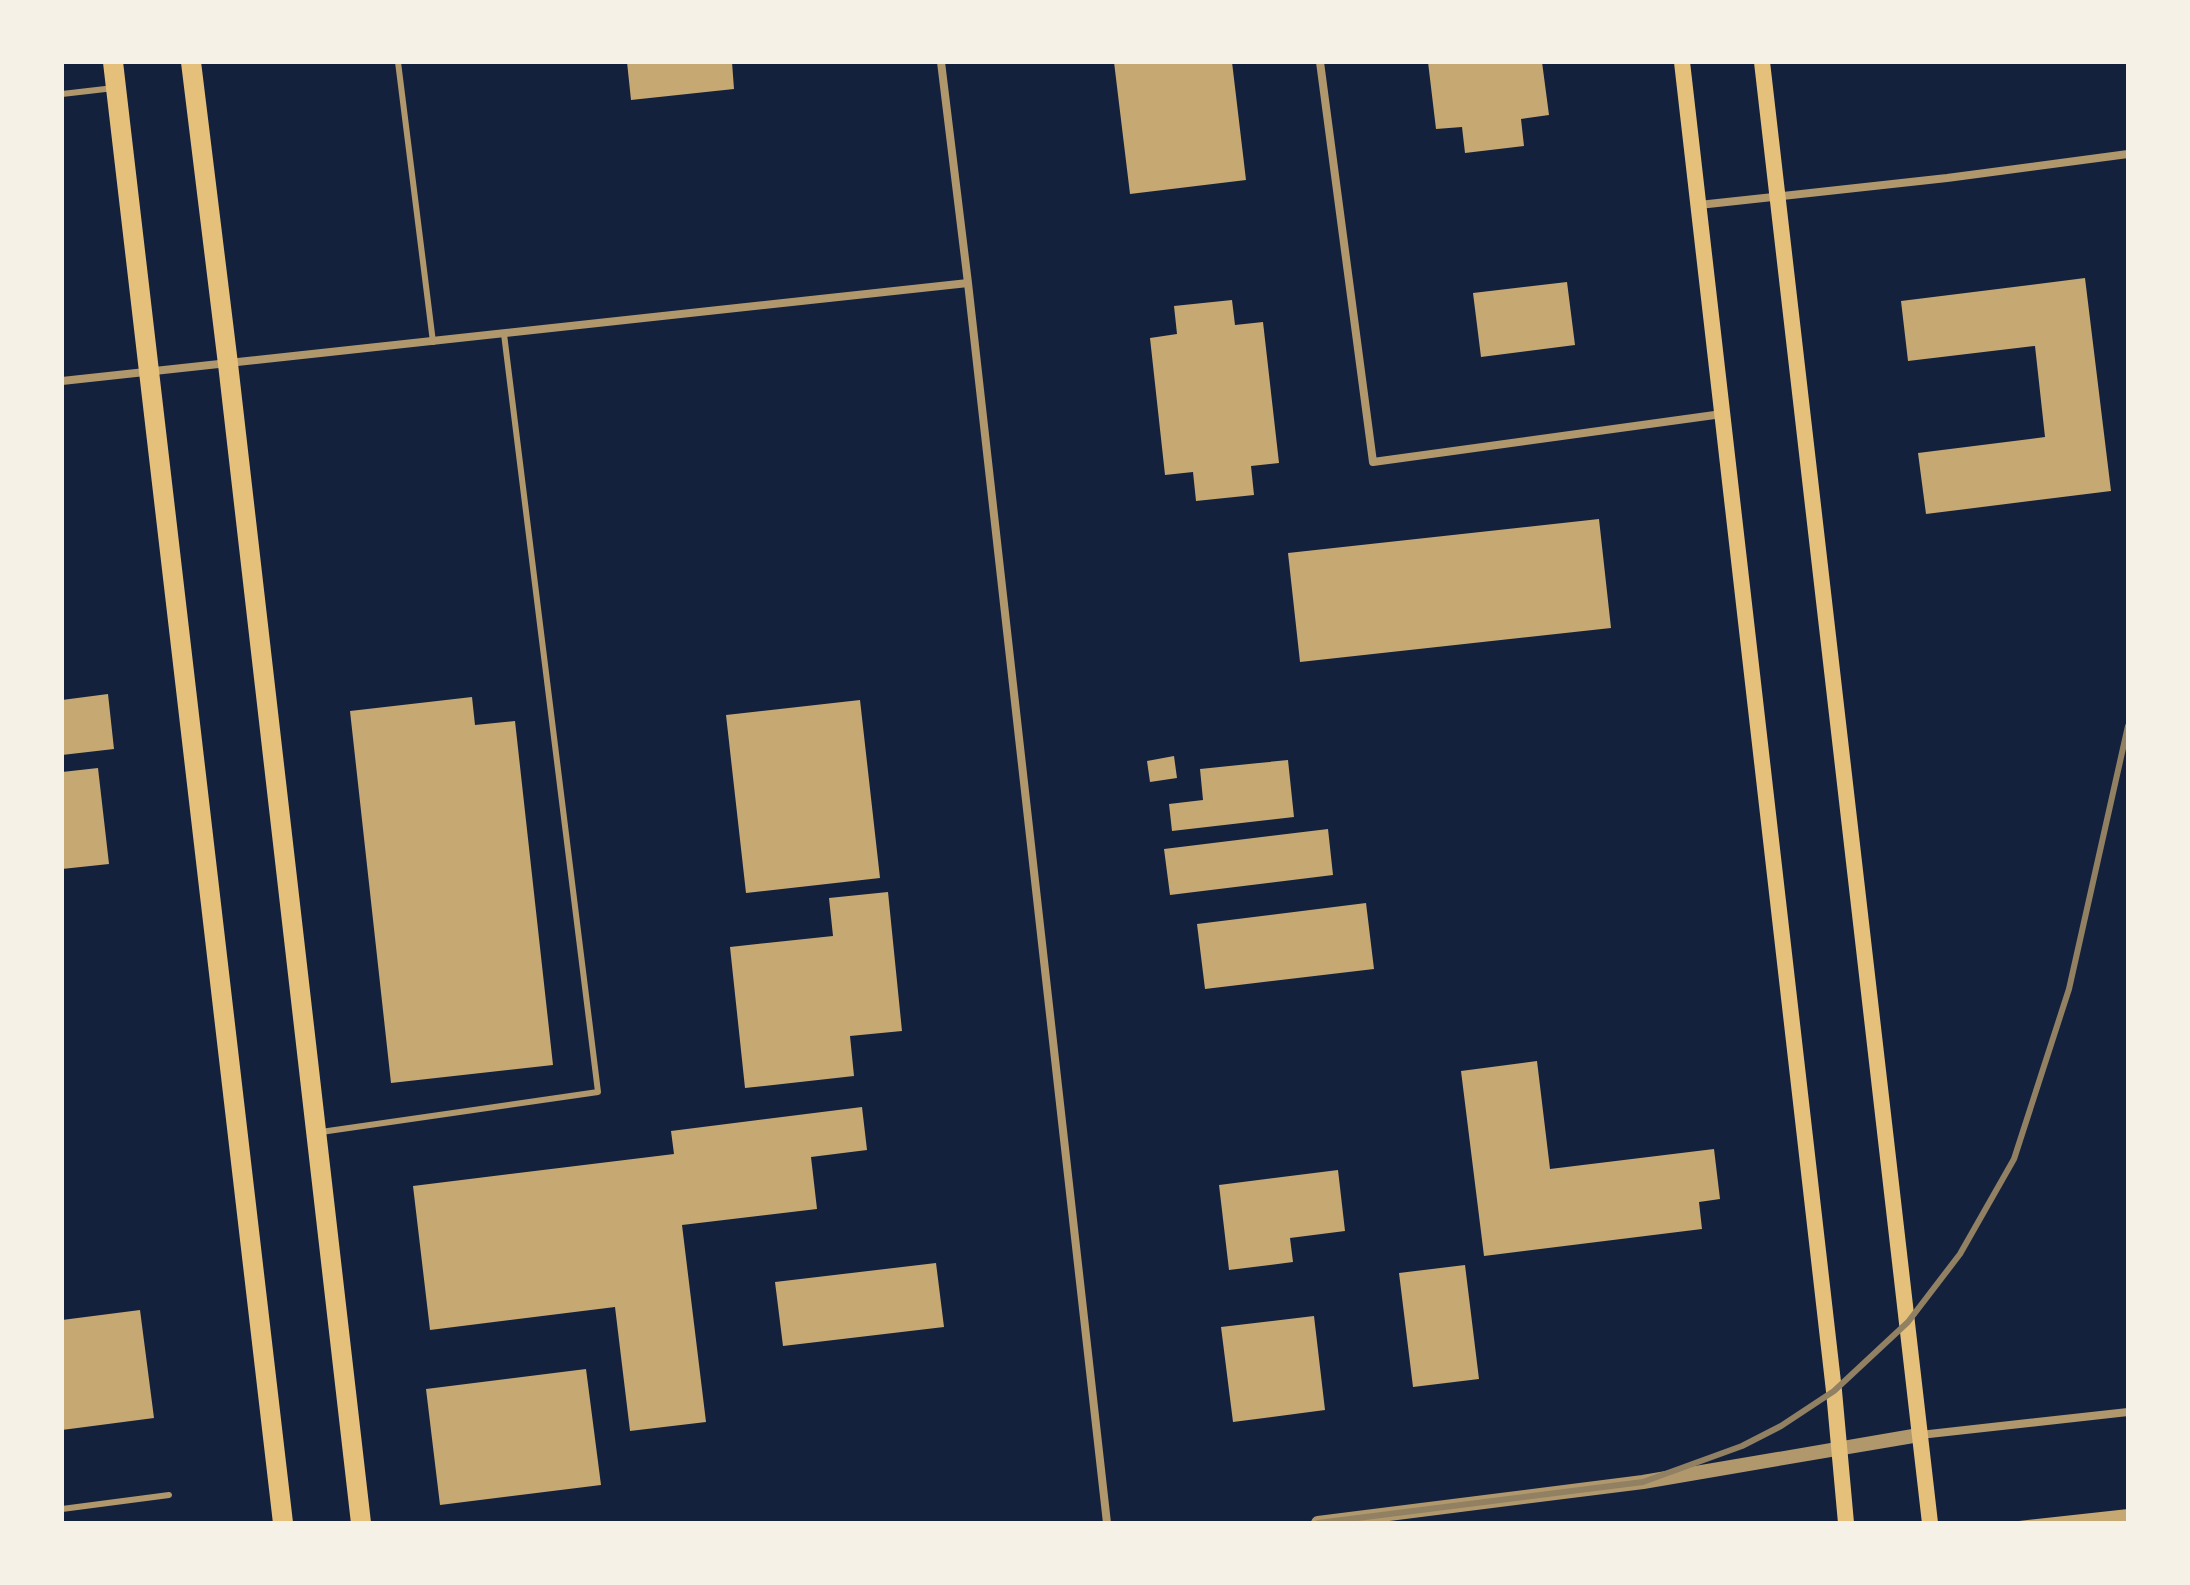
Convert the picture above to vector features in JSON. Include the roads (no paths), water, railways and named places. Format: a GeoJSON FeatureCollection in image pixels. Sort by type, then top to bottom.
{"type":"FeatureCollection","features":[{"type":"Feature","properties":{"kind":"main road"},"geometry":{"type":"LineString","coordinates":[[113,62],[283,1523]]}},
{"type":"Feature","properties":{"kind":"main road"},"geometry":{"type":"LineString","coordinates":[[191,62],[361,1523]]}},
{"type":"Feature","properties":{"kind":"main road"},"geometry":{"type":"LineString","coordinates":[[1682,62],[1840,1447],[1846,1523]]}},
{"type":"Feature","properties":{"kind":"main road"},"geometry":{"type":"LineString","coordinates":[[1762,62],[1930,1523]]}},
{"type":"Feature","properties":{"kind":"street"},"geometry":{"type":"LineString","coordinates":[[941,62],[1107,1523]]}},
{"type":"Feature","properties":{"kind":"street"},"geometry":{"type":"LineString","coordinates":[[1320,62],[1373,462],[1722,414]]}},
{"type":"Feature","properties":{"kind":"street"},"geometry":{"type":"LineString","coordinates":[[1699,205],[1947,178],[2128,154]]}},
{"type":"Feature","properties":{"kind":"street"},"geometry":{"type":"LineString","coordinates":[[62,381],[968,283]]}},
{"type":"Feature","properties":{"kind":"street"},"geometry":{"type":"LineString","coordinates":[[1318,1523],[1643,1482],[1919,1435],[2128,1412]]}},
{"type":"Feature","properties":{"kind":"lane"},"geometry":{"type":"LineString","coordinates":[[398,62],[433,342]]}},
{"type":"Feature","properties":{"kind":"lane"},"geometry":{"type":"LineString","coordinates":[[62,94],[116,88]]}},
{"type":"Feature","properties":{"kind":"lane"},"geometry":{"type":"LineString","coordinates":[[315,1133],[598,1092],[504,334]]}},
{"type":"Feature","properties":{"kind":"lane"},"geometry":{"type":"LineString","coordinates":[[62,1509],[169,1495]]}},
{"type":"Feature","properties":{"kind":"railway"},"geometry":{"type":"LineString","coordinates":[[1318,1523],[1643,1482],[1742,1446],[1781,1426],[1834,1391],[1908,1322],[1960,1254],[2014,1159],[2069,989],[2128,726]]}}]}
